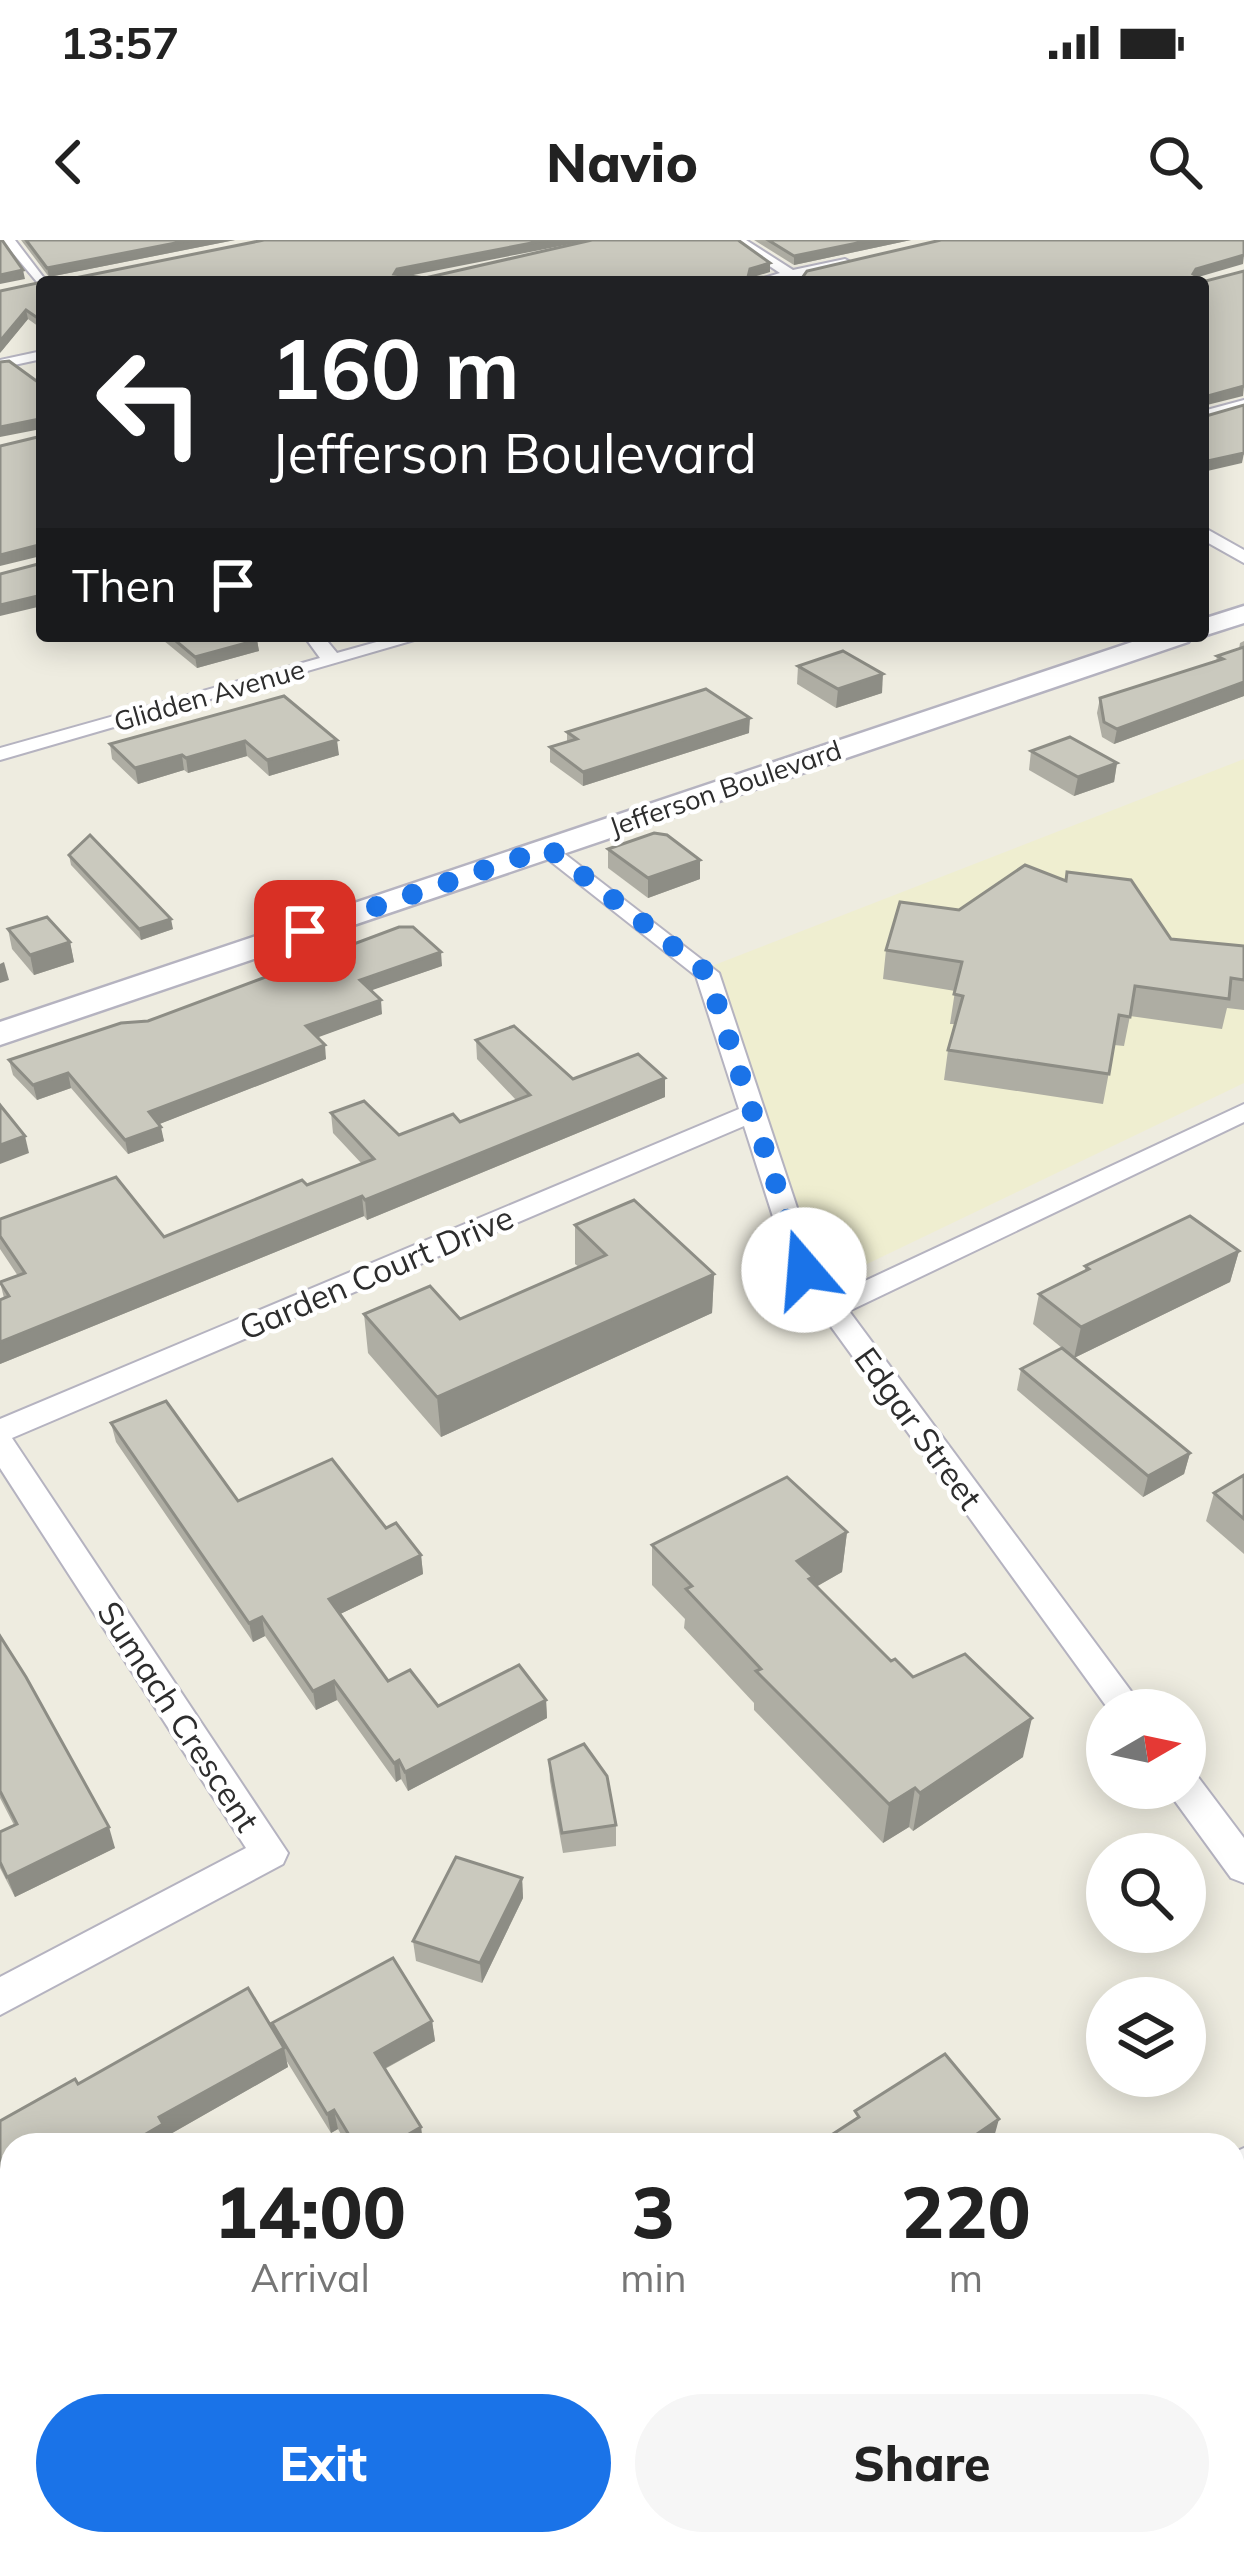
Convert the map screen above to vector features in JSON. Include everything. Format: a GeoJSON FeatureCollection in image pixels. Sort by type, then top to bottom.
{"type":"FeatureCollection","features":[{"type":"Feature","properties":{"kind":"street"},"geometry":{"type":"LineString","coordinates":[[8,240],[36,276]]}},
{"type":"Feature","properties":{"kind":"street"},"geometry":{"type":"LineString","coordinates":[[737,240],[794,276]]}},
{"type":"Feature","properties":{"kind":"street"},"geometry":{"type":"LineString","coordinates":[[804,276],[869,258]]}},
{"type":"Feature","properties":{"kind":"street"},"geometry":{"type":"LineString","coordinates":[[21,288],[36,285]]}},
{"type":"Feature","properties":{"kind":"street"},"geometry":{"type":"LineString","coordinates":[[0,364],[36,356]]}},
{"type":"Feature","properties":{"kind":"street"},"geometry":{"type":"LineString","coordinates":[[1209,414],[1244,404]]}},
{"type":"Feature","properties":{"kind":"street"},"geometry":{"type":"LineString","coordinates":[[1209,536],[1244,558]]}},
{"type":"Feature","properties":{"kind":"street"},"geometry":{"type":"LineString","coordinates":[[1209,626],[1244,614]]}},
{"type":"Feature","properties":{"kind":"street"},"geometry":{"type":"LineString","coordinates":[[318,642],[332,660]]}},
{"type":"Feature","properties":{"kind":"street","name":"Glidden Avenue"},"geometry":{"type":"LineString","coordinates":[[0,754],[396,642]]}},
{"type":"Feature","properties":{"kind":"street","name":"Jefferson Boulevard"},"geometry":{"type":"LineString","coordinates":[[0,1034],[1160,642]]}},
{"type":"Feature","properties":{"kind":"street","name":"Edgar Street"},"geometry":{"type":"LineString","coordinates":[[548,848],[707,973],[804,1270],[1112,1689]]}},
{"type":"Feature","properties":{"kind":"street"},"geometry":{"type":"LineString","coordinates":[[831,1308],[1244,1112]]}},
{"type":"Feature","properties":{"kind":"street","name":"Garden Court Drive"},"geometry":{"type":"LineString","coordinates":[[0,1431],[752,1114]]}},
{"type":"Feature","properties":{"kind":"street","name":"Sumach Crescent"},"geometry":{"type":"LineString","coordinates":[[0,1444],[270,1853],[0,1996]]}},
{"type":"Feature","properties":{"kind":"street"},"geometry":{"type":"LineString","coordinates":[[1201,1809],[1244,1867]]}},
{"type":"Feature","properties":{"kind":"shaded area"},"geometry":{"type":"Polygon","coordinates":[[[1244,759],[1244,1083],[817,1288],[699,971],[1244,759]]]}},
{"type":"Feature","properties":{"kind":"building"},"geometry":{"type":"Polygon","coordinates":[[[2,240],[23,270],[0,275],[2,240]]]}},
{"type":"Feature","properties":{"kind":"building"},"geometry":{"type":"Polygon","coordinates":[[[26,240],[191,240],[47,268],[26,240]]]}},
{"type":"Feature","properties":{"kind":"building"},"geometry":{"type":"Polygon","coordinates":[[[264,240],[547,240],[397,269],[394,274],[410,276],[85,276],[264,240]]]}},
{"type":"Feature","properties":{"kind":"building"},"geometry":{"type":"Polygon","coordinates":[[[592,240],[738,240],[770,263],[750,269],[748,276],[434,276],[592,240]]]}},
{"type":"Feature","properties":{"kind":"building"},"geometry":{"type":"Polygon","coordinates":[[[768,240],[872,240],[794,256],[768,240]]]}},
{"type":"Feature","properties":{"kind":"building"},"geometry":{"type":"Polygon","coordinates":[[[941,240],[1244,240],[1244,255],[1196,269],[1197,276],[803,276],[807,271],[941,240]]]}},
{"type":"Feature","properties":{"kind":"building"},"geometry":{"type":"Polygon","coordinates":[[[1244,271],[1244,386],[1209,396],[1209,280],[1244,271]]]}},
{"type":"Feature","properties":{"kind":"building"},"geometry":{"type":"Polygon","coordinates":[[[36,283],[36,317],[26,310],[0,341],[0,291],[36,283]]]}},
{"type":"Feature","properties":{"kind":"building"},"geometry":{"type":"Polygon","coordinates":[[[9,361],[36,381],[36,420],[0,427],[0,362],[9,361]]]}},
{"type":"Feature","properties":{"kind":"building"},"geometry":{"type":"Polygon","coordinates":[[[1244,405],[1244,453],[1209,461],[1209,415],[1244,405]]]}},
{"type":"Feature","properties":{"kind":"building"},"geometry":{"type":"Polygon","coordinates":[[[36,437],[36,546],[0,555],[0,446],[36,437]]]}},
{"type":"Feature","properties":{"kind":"building"},"geometry":{"type":"Polygon","coordinates":[[[36,565],[36,596],[0,605],[0,574],[36,565]]]}},
{"type":"Feature","properties":{"kind":"building"},"geometry":{"type":"Polygon","coordinates":[[[177,642],[250,642],[195,657],[177,642]]]}},
{"type":"Feature","properties":{"kind":"building"},"geometry":{"type":"Polygon","coordinates":[[[1244,647],[1244,682],[1117,729],[1104,722],[1100,698],[1223,659],[1217,656],[1244,647]]]}},
{"type":"Feature","properties":{"kind":"building"},"geometry":{"type":"Polygon","coordinates":[[[843,651],[883,674],[838,689],[798,666],[843,651]]]}},
{"type":"Feature","properties":{"kind":"building"},"geometry":{"type":"Polygon","coordinates":[[[706,689],[750,718],[583,772],[550,747],[577,739],[567,732],[706,689]]]}},
{"type":"Feature","properties":{"kind":"building"},"geometry":{"type":"Polygon","coordinates":[[[284,696],[337,740],[267,760],[245,741],[135,768],[110,744],[284,696]]]}},
{"type":"Feature","properties":{"kind":"building"},"geometry":{"type":"Polygon","coordinates":[[[1070,737],[1117,763],[1078,777],[1031,751],[1070,737]]]}},
{"type":"Feature","properties":{"kind":"building"},"geometry":{"type":"Polygon","coordinates":[[[654,833],[667,835],[700,860],[648,878],[608,849],[654,833]]]}},
{"type":"Feature","properties":{"kind":"building"},"geometry":{"type":"Polygon","coordinates":[[[90,835],[171,919],[139,929],[69,855],[90,835]]]}},
{"type":"Feature","properties":{"kind":"building"},"geometry":{"type":"Polygon","coordinates":[[[1025,865],[1066,881],[1067,872],[1131,880],[1171,939],[1244,946],[1244,980],[1231,978],[1229,999],[1135,986],[1130,1017],[1119,1015],[1109,1074],[948,1050],[963,996],[954,994],[962,962],[886,950],[900,902],[959,910],[1025,865]]]}},
{"type":"Feature","properties":{"kind":"building"},"geometry":{"type":"Polygon","coordinates":[[[47,917],[70,942],[30,955],[8,929],[47,917]]]}},
{"type":"Feature","properties":{"kind":"building"},"geometry":{"type":"Polygon","coordinates":[[[399,927],[413,927],[441,952],[360,980],[381,1000],[306,1026],[325,1045],[149,1112],[161,1127],[125,1140],[68,1073],[33,1085],[9,1060],[121,1023],[148,1021],[399,927]]]}},
{"type":"Feature","properties":{"kind":"building"},"geometry":{"type":"Polygon","coordinates":[[[514,1026],[573,1079],[638,1054],[665,1078],[0,1342],[0,1300],[9,1296],[0,1282],[25,1273],[0,1236],[0,1219],[116,1177],[164,1237],[302,1180],[307,1185],[374,1159],[331,1113],[364,1101],[399,1135],[453,1114],[460,1122],[530,1095],[476,1040],[514,1026]]]}},
{"type":"Feature","properties":{"kind":"building"},"geometry":{"type":"Polygon","coordinates":[[[0,1105],[25,1136],[0,1145],[0,1105]]]}},
{"type":"Feature","properties":{"kind":"building"},"geometry":{"type":"Polygon","coordinates":[[[634,1200],[714,1274],[437,1397],[364,1314],[430,1286],[460,1319],[606,1255],[575,1225],[634,1200]]]}},
{"type":"Feature","properties":{"kind":"building"},"geometry":{"type":"Polygon","coordinates":[[[1190,1216],[1239,1251],[1081,1327],[1039,1294],[1089,1269],[1085,1266],[1190,1216]]]}},
{"type":"Feature","properties":{"kind":"building"},"geometry":{"type":"Polygon","coordinates":[[[1062,1348],[1190,1453],[1148,1476],[1021,1369],[1062,1348]]]}},
{"type":"Feature","properties":{"kind":"building"},"geometry":{"type":"Polygon","coordinates":[[[166,1401],[238,1501],[332,1459],[386,1528],[396,1523],[421,1555],[329,1599],[388,1681],[410,1670],[438,1706],[519,1665],[546,1700],[405,1772],[334,1681],[313,1691],[262,1617],[249,1623],[111,1423],[166,1401]]]}},
{"type":"Feature","properties":{"kind":"building"},"geometry":{"type":"Polygon","coordinates":[[[1244,1475],[1244,1519],[1214,1493],[1244,1475]]]}},
{"type":"Feature","properties":{"kind":"building"},"geometry":{"type":"Polygon","coordinates":[[[787,1477],[847,1532],[797,1561],[891,1661],[895,1659],[913,1677],[965,1654],[1032,1718],[920,1793],[915,1788],[889,1804],[756,1671],[761,1669],[652,1545],[787,1477]]]}},
{"type":"Feature","properties":{"kind":"building"},"geometry":{"type":"Polygon","coordinates":[[[0,1636],[109,1827],[7,1877],[0,1862],[0,1832],[17,1824],[0,1791],[0,1636]]]}},
{"type":"Feature","properties":{"kind":"building"},"geometry":{"type":"Polygon","coordinates":[[[584,1744],[607,1776],[616,1825],[562,1833],[549,1760],[584,1744]]]}},
{"type":"Feature","properties":{"kind":"building"},"geometry":{"type":"Polygon","coordinates":[[[456,1857],[522,1878],[480,1963],[413,1941],[456,1857]]]}},
{"type":"Feature","properties":{"kind":"building"},"geometry":{"type":"Polygon","coordinates":[[[393,1958],[432,2021],[375,2053],[421,2127],[411,2133],[348,2133],[334,2110],[327,2114],[272,2023],[393,1958]]]}},
{"type":"Feature","properties":{"kind":"building"},"geometry":{"type":"Polygon","coordinates":[[[248,1988],[284,2048],[159,2117],[163,2124],[148,2133],[0,2133],[0,2121],[75,2079],[78,2084],[248,1988]]]}},
{"type":"Feature","properties":{"kind":"building"},"geometry":{"type":"Polygon","coordinates":[[[945,2054],[999,2119],[979,2133],[834,2133],[859,2117],[855,2111],[945,2054]]]}},
{"type":"Feature","properties":{"kind":"route"},"geometry":{"type":"LineString","coordinates":[[305,931],[548,848],[707,973],[804,1270]]}}]}
